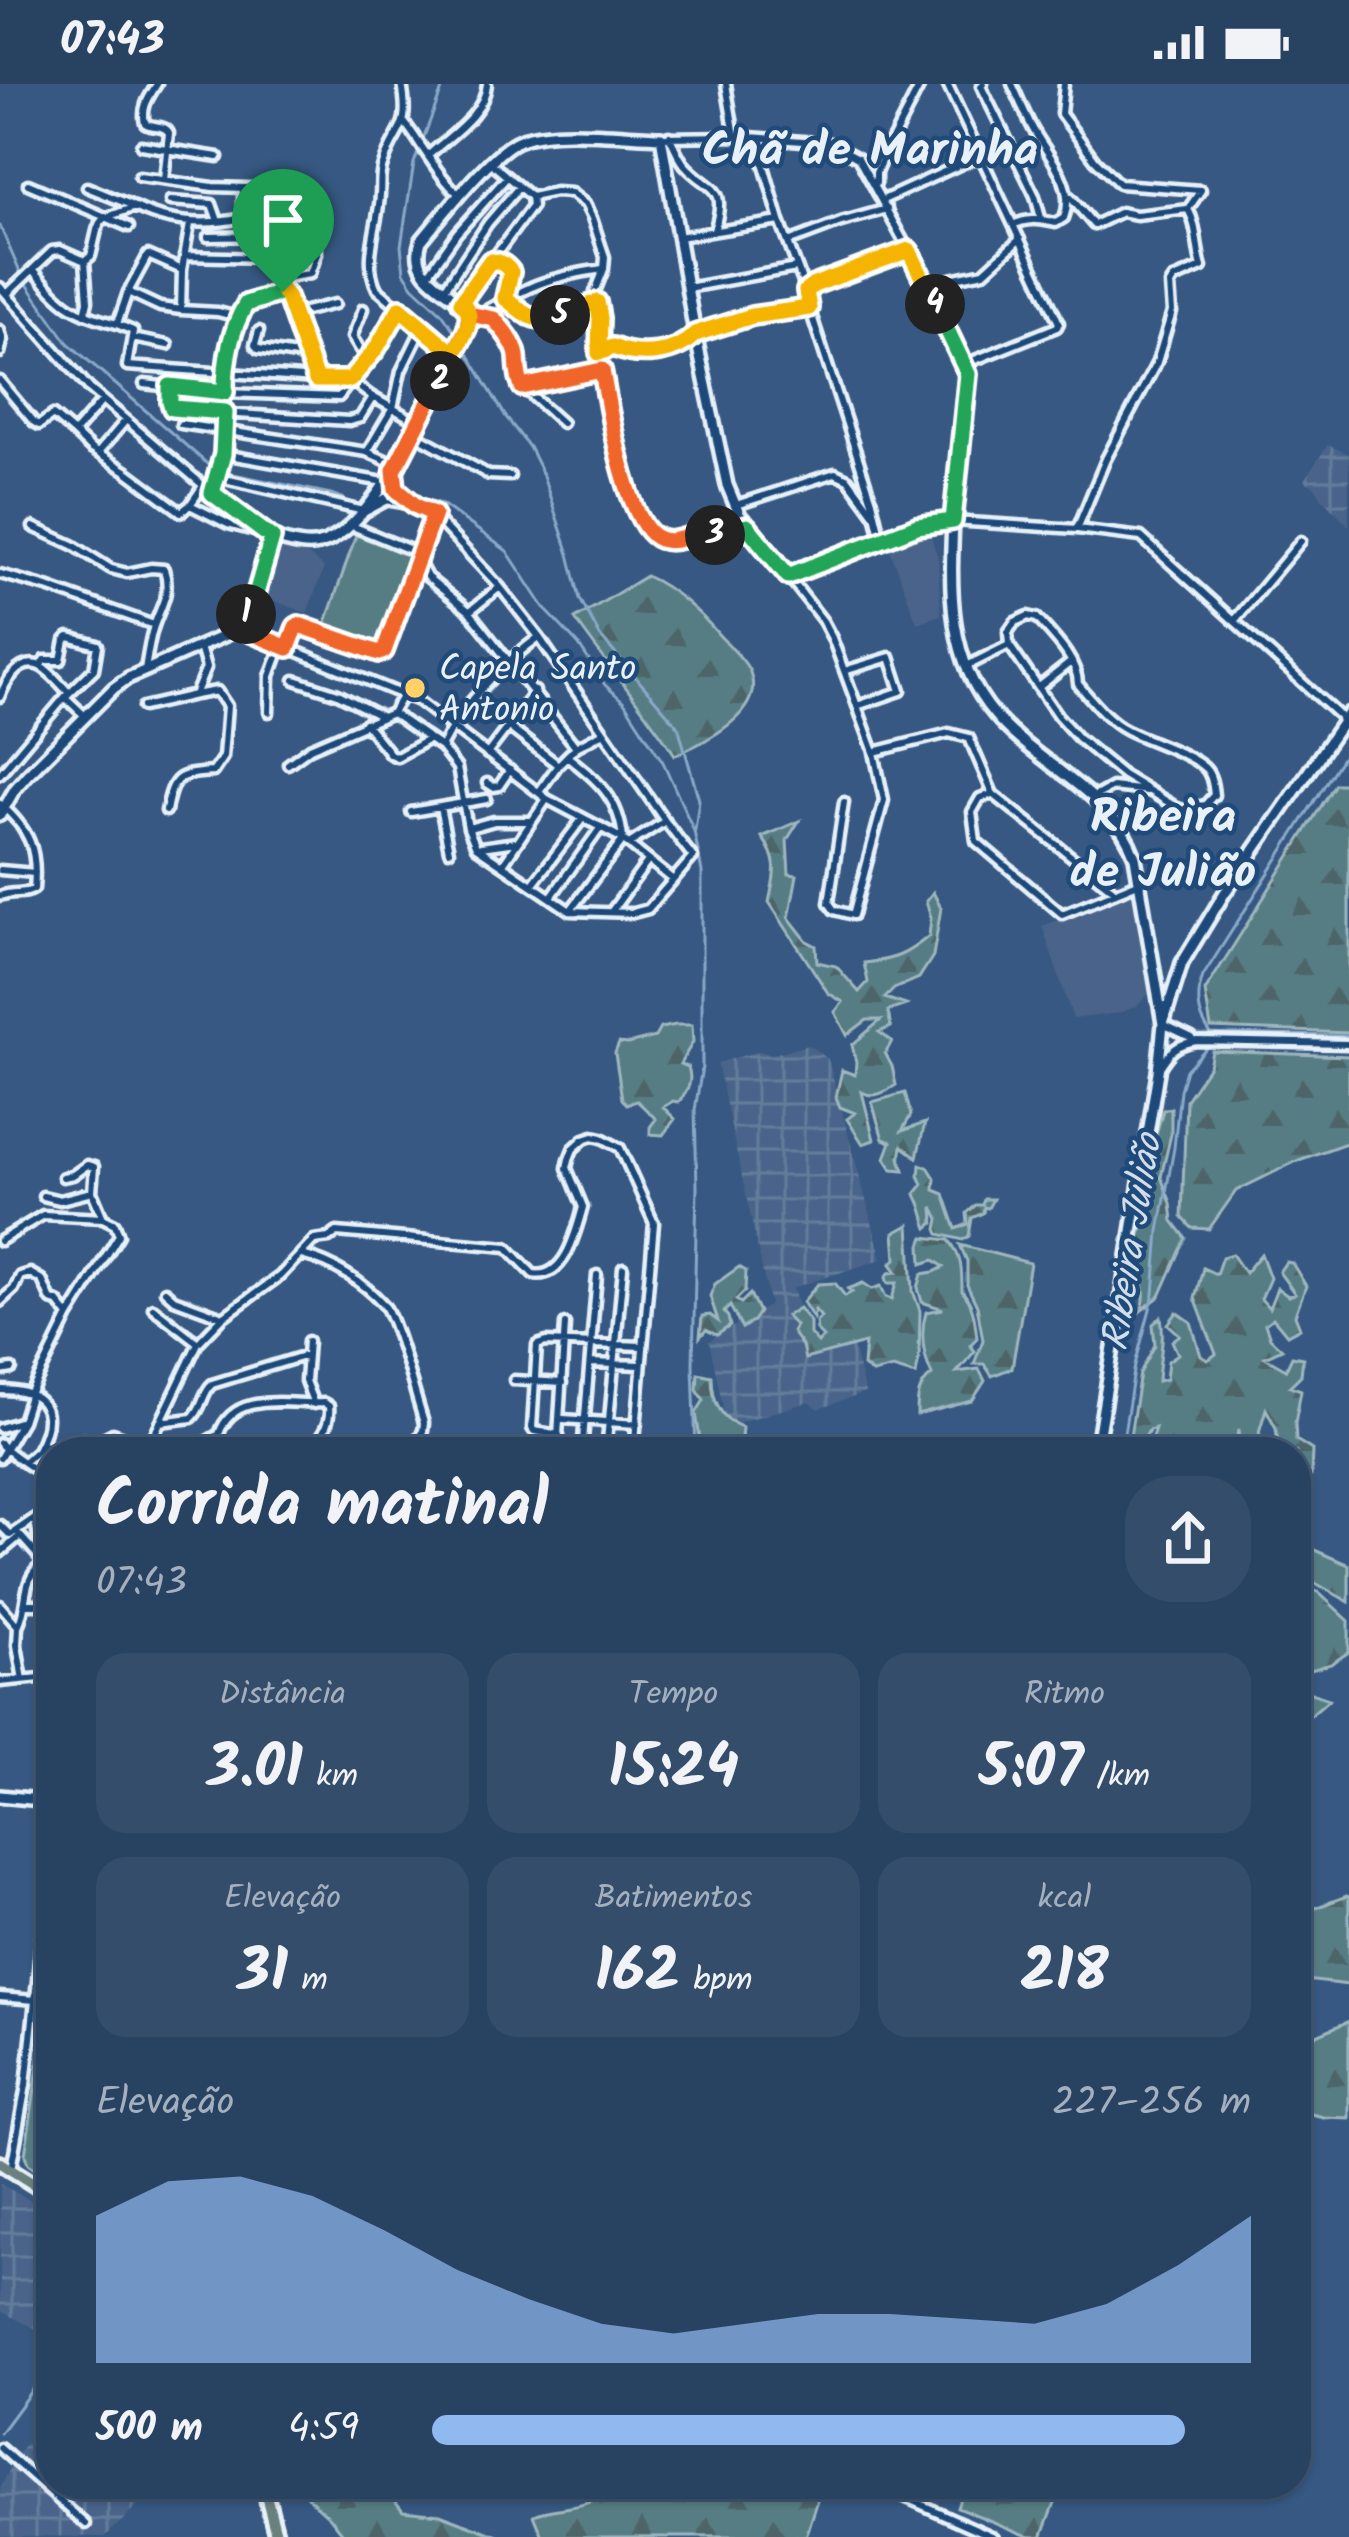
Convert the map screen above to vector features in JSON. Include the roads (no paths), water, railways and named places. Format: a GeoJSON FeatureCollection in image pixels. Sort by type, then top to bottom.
{"type":"FeatureCollection","features":[{"type":"Feature","properties":{"kind":"main road"},"geometry":{"type":"LineString","coordinates":[[5,2166],[36,2186]]}},
{"type":"Feature","properties":{"kind":"main road"},"geometry":{"type":"LineString","coordinates":[[267,2499],[278,2537]]}},
{"type":"Feature","properties":{"kind":"street"},"geometry":{"type":"LineString","coordinates":[[157,84],[143,116],[149,126],[170,133],[164,180]]}},
{"type":"Feature","properties":{"kind":"street"},"geometry":{"type":"LineString","coordinates":[[402,84],[405,123],[380,176],[372,278],[377,289],[454,352]]}},
{"type":"Feature","properties":{"kind":"street"},"geometry":{"type":"LineString","coordinates":[[429,155],[476,112],[486,98],[487,84]]}},
{"type":"Feature","properties":{"kind":"street"},"geometry":{"type":"LineString","coordinates":[[726,84],[736,136]]}},
{"type":"Feature","properties":{"kind":"street"},"geometry":{"type":"LineString","coordinates":[[876,187],[881,161],[921,84]]}},
{"type":"Feature","properties":{"kind":"street"},"geometry":{"type":"LineString","coordinates":[[947,84],[1059,323],[965,364]]}},
{"type":"Feature","properties":{"kind":"street"},"geometry":{"type":"LineString","coordinates":[[983,84],[1041,218]]}},
{"type":"Feature","properties":{"kind":"street"},"geometry":{"type":"LineString","coordinates":[[1012,84],[1054,158],[1065,188],[1094,225],[1121,212],[1136,215],[1188,209],[1201,190],[1131,187],[1106,174],[1061,114],[1064,84]]}},
{"type":"Feature","properties":{"kind":"street"},"geometry":{"type":"LineString","coordinates":[[405,123],[446,184],[460,195]]}},
{"type":"Feature","properties":{"kind":"street"},"geometry":{"type":"LineString","coordinates":[[562,423],[522,387],[517,355],[494,319],[474,314],[444,290],[427,276],[418,257],[421,241],[514,142],[535,136],[736,136],[830,143],[858,158],[909,250],[968,374],[950,594],[967,666],[992,712],[1094,797],[1128,839],[1162,1024]]}},
{"type":"Feature","properties":{"kind":"street"},"geometry":{"type":"LineString","coordinates":[[665,136],[682,162],[719,197],[714,231]]}},
{"type":"Feature","properties":{"kind":"street"},"geometry":{"type":"LineString","coordinates":[[665,136],[695,334],[735,506],[823,622],[874,752],[884,800],[853,915],[833,910],[829,903],[844,802]]}},
{"type":"Feature","properties":{"kind":"street"},"geometry":{"type":"LineString","coordinates":[[756,138],[881,539]]}},
{"type":"Feature","properties":{"kind":"street"},"geometry":{"type":"LineString","coordinates":[[140,145],[218,158]]}},
{"type":"Feature","properties":{"kind":"street"},"geometry":{"type":"LineString","coordinates":[[883,200],[979,156]]}},
{"type":"Feature","properties":{"kind":"street"},"geometry":{"type":"LineString","coordinates":[[461,302],[532,206],[531,197],[491,163]]}},
{"type":"Feature","properties":{"kind":"street"},"geometry":{"type":"LineString","coordinates":[[139,177],[277,189],[311,197],[317,254],[310,274],[277,279]]}},
{"type":"Feature","properties":{"kind":"street"},"geometry":{"type":"LineString","coordinates":[[427,276],[507,177]]}},
{"type":"Feature","properties":{"kind":"street"},"geometry":{"type":"LineString","coordinates":[[28,184],[129,227]]}},
{"type":"Feature","properties":{"kind":"street"},"geometry":{"type":"LineString","coordinates":[[87,187],[190,224],[315,214]]}},
{"type":"Feature","properties":{"kind":"street"},"geometry":{"type":"LineString","coordinates":[[444,290],[488,223],[519,187]]}},
{"type":"Feature","properties":{"kind":"street"},"geometry":{"type":"LineString","coordinates":[[243,188],[243,218]]}},
{"type":"Feature","properties":{"kind":"street"},"geometry":{"type":"LineString","coordinates":[[1012,225],[1041,218],[1056,223],[1064,218],[1068,211],[1065,188]]}},
{"type":"Feature","properties":{"kind":"street"},"geometry":{"type":"LineString","coordinates":[[531,197],[571,193],[585,204],[605,257],[595,292],[599,353],[614,434],[637,514],[652,536],[672,541],[703,532],[719,537],[747,526]]}},
{"type":"Feature","properties":{"kind":"street"},"geometry":{"type":"LineString","coordinates":[[170,201],[212,205],[218,221]]}},
{"type":"Feature","properties":{"kind":"street"},"geometry":{"type":"LineString","coordinates":[[85,261],[105,216],[134,207]]}},
{"type":"Feature","properties":{"kind":"street"},"geometry":{"type":"LineString","coordinates":[[788,242],[887,209]]}},
{"type":"Feature","properties":{"kind":"street"},"geometry":{"type":"LineString","coordinates":[[1077,529],[1106,459],[1157,362],[1172,312],[1170,285],[1202,267],[1188,209]]}},
{"type":"Feature","properties":{"kind":"street"},"geometry":{"type":"LineString","coordinates":[[268,236],[271,214]]}},
{"type":"Feature","properties":{"kind":"street"},"geometry":{"type":"LineString","coordinates":[[678,237],[780,221]]}},
{"type":"Feature","properties":{"kind":"street"},"geometry":{"type":"LineString","coordinates":[[181,310],[190,224]]}},
{"type":"Feature","properties":{"kind":"street"},"geometry":{"type":"LineString","coordinates":[[208,237],[317,233]]}},
{"type":"Feature","properties":{"kind":"street"},"geometry":{"type":"LineString","coordinates":[[926,284],[984,272],[1020,239]]}},
{"type":"Feature","properties":{"kind":"street"},"geometry":{"type":"LineString","coordinates":[[806,291],[909,250]]}},
{"type":"Feature","properties":{"kind":"street"},"geometry":{"type":"LineString","coordinates":[[7,295],[52,251],[85,261]]}},
{"type":"Feature","properties":{"kind":"street"},"geometry":{"type":"LineString","coordinates":[[184,256],[317,254]]}},
{"type":"Feature","properties":{"kind":"street"},"geometry":{"type":"LineString","coordinates":[[117,324],[148,255],[182,270]]}},
{"type":"Feature","properties":{"kind":"street"},"geometry":{"type":"LineString","coordinates":[[268,258],[316,380]]}},
{"type":"Feature","properties":{"kind":"street"},"geometry":{"type":"LineString","coordinates":[[85,261],[85,314]]}},
{"type":"Feature","properties":{"kind":"street"},"geometry":{"type":"LineString","coordinates":[[490,261],[499,261],[511,272],[505,298]]}},
{"type":"Feature","properties":{"kind":"street"},"geometry":{"type":"LineString","coordinates":[[687,288],[797,268]]}},
{"type":"Feature","properties":{"kind":"street"},"geometry":{"type":"LineString","coordinates":[[33,269],[58,299],[133,330],[127,366],[350,380],[489,475],[510,476]]}},
{"type":"Feature","properties":{"kind":"street"},"geometry":{"type":"LineString","coordinates":[[190,505],[248,531],[317,545],[325,542],[364,511],[395,468],[474,314],[553,277],[604,269]]}},
{"type":"Feature","properties":{"kind":"street"},"geometry":{"type":"LineString","coordinates":[[0,287],[90,389],[268,536]]}},
{"type":"Feature","properties":{"kind":"street"},"geometry":{"type":"LineString","coordinates":[[128,292],[160,308],[238,317]]}},
{"type":"Feature","properties":{"kind":"street"},"geometry":{"type":"LineString","coordinates":[[212,493],[223,454],[226,363],[238,317],[246,304],[283,292]]}},
{"type":"Feature","properties":{"kind":"street"},"geometry":{"type":"LineString","coordinates":[[505,298],[530,319],[542,321],[597,302]]}},
{"type":"Feature","properties":{"kind":"street"},"geometry":{"type":"LineString","coordinates":[[293,314],[334,304]]}},
{"type":"Feature","properties":{"kind":"street"},"geometry":{"type":"LineString","coordinates":[[144,384],[334,398],[342,395],[376,349],[400,308]]}},
{"type":"Feature","properties":{"kind":"street"},"geometry":{"type":"LineString","coordinates":[[599,353],[613,347],[630,354],[651,353],[752,316],[809,308]]}},
{"type":"Feature","properties":{"kind":"street"},"geometry":{"type":"LineString","coordinates":[[363,309],[352,337],[366,359]]}},
{"type":"Feature","properties":{"kind":"street"},"geometry":{"type":"LineString","coordinates":[[367,452],[393,408],[401,371],[423,326]]}},
{"type":"Feature","properties":{"kind":"street"},"geometry":{"type":"LineString","coordinates":[[0,330],[0,353]]}},
{"type":"Feature","properties":{"kind":"street"},"geometry":{"type":"LineString","coordinates":[[259,331],[258,349],[309,357]]}},
{"type":"Feature","properties":{"kind":"street"},"geometry":{"type":"LineString","coordinates":[[132,338],[168,345]]}},
{"type":"Feature","properties":{"kind":"street"},"geometry":{"type":"LineString","coordinates":[[522,387],[602,370]]}},
{"type":"Feature","properties":{"kind":"street"},"geometry":{"type":"LineString","coordinates":[[0,381],[34,422],[39,424],[52,415],[181,512],[203,486]]}},
{"type":"Feature","properties":{"kind":"street"},"geometry":{"type":"LineString","coordinates":[[170,386],[172,408],[356,421],[373,397]]}},
{"type":"Feature","properties":{"kind":"street"},"geometry":{"type":"LineString","coordinates":[[74,433],[103,400]]}},
{"type":"Feature","properties":{"kind":"street"},"geometry":{"type":"LineString","coordinates":[[98,453],[126,420]]}},
{"type":"Feature","properties":{"kind":"street"},"geometry":{"type":"LineString","coordinates":[[181,424],[367,452],[395,468]]}},
{"type":"Feature","properties":{"kind":"street"},"geometry":{"type":"LineString","coordinates":[[223,454],[384,482],[416,506]]}},
{"type":"Feature","properties":{"kind":"street"},"geometry":{"type":"LineString","coordinates":[[230,480],[364,511],[389,500],[396,489],[395,468]]}},
{"type":"Feature","properties":{"kind":"street"},"geometry":{"type":"LineString","coordinates":[[735,506],[835,472],[848,479],[875,516]]}},
{"type":"Feature","properties":{"kind":"street"},"geometry":{"type":"LineString","coordinates":[[364,477],[382,500],[434,514],[500,587],[694,856],[648,909],[632,914],[570,910],[478,848],[468,828],[458,767],[441,747],[392,713]]}},
{"type":"Feature","properties":{"kind":"street"},"geometry":{"type":"LineString","coordinates":[[269,712],[270,676],[299,625],[381,653],[434,514]]}},
{"type":"Feature","properties":{"kind":"street"},"geometry":{"type":"LineString","coordinates":[[788,576],[917,526],[953,521],[1141,537],[1347,716],[1182,963],[1162,1024],[1098,1437]]}},
{"type":"Feature","properties":{"kind":"street"},"geometry":{"type":"LineString","coordinates":[[350,525],[406,547],[428,577],[470,611],[576,748]]}},
{"type":"Feature","properties":{"kind":"street"},"geometry":{"type":"LineString","coordinates":[[33,527],[111,569],[127,573],[164,569],[169,584],[166,600],[154,625],[144,673]]}},
{"type":"Feature","properties":{"kind":"street"},"geometry":{"type":"LineString","coordinates":[[0,896],[34,889],[36,856],[29,837],[16,818],[2,809],[15,789],[114,688],[237,627],[252,605],[268,536]]}},
{"type":"Feature","properties":{"kind":"street"},"geometry":{"type":"LineString","coordinates":[[1234,620],[1300,541]]}},
{"type":"Feature","properties":{"kind":"street"},"geometry":{"type":"LineString","coordinates":[[0,574],[154,625]]}},
{"type":"Feature","properties":{"kind":"street"},"geometry":{"type":"LineString","coordinates":[[470,611],[500,587]]}},
{"type":"Feature","properties":{"kind":"street"},"geometry":{"type":"LineString","coordinates":[[1037,618],[1079,674],[1078,685],[1101,710],[1126,730],[1205,768],[1214,795],[1205,805],[1180,810],[1123,775],[1058,716],[1010,645],[1008,632],[1015,622],[1037,618]]}},
{"type":"Feature","properties":{"kind":"street"},"geometry":{"type":"LineString","coordinates":[[237,627],[418,701],[547,799],[626,842],[672,879]]}},
{"type":"Feature","properties":{"kind":"street"},"geometry":{"type":"LineString","coordinates":[[0,774],[94,669],[98,645],[70,637],[61,660],[45,660],[41,666]]}},
{"type":"Feature","properties":{"kind":"street"},"geometry":{"type":"LineString","coordinates":[[441,747],[509,659],[538,637]]}},
{"type":"Feature","properties":{"kind":"street"},"geometry":{"type":"LineString","coordinates":[[967,666],[1010,645]]}},
{"type":"Feature","properties":{"kind":"street"},"geometry":{"type":"LineString","coordinates":[[195,695],[206,668],[200,647]]}},
{"type":"Feature","properties":{"kind":"street"},"geometry":{"type":"LineString","coordinates":[[844,671],[890,657],[902,692],[857,706]]}},
{"type":"Feature","properties":{"kind":"street"},"geometry":{"type":"LineString","coordinates":[[1039,687],[1071,662]]}},
{"type":"Feature","properties":{"kind":"street"},"geometry":{"type":"LineString","coordinates":[[0,698],[17,670],[41,666],[87,717]]}},
{"type":"Feature","properties":{"kind":"street"},"geometry":{"type":"LineString","coordinates":[[295,680],[338,694],[382,717]]}},
{"type":"Feature","properties":{"kind":"street"},"geometry":{"type":"LineString","coordinates":[[142,707],[217,691],[227,706],[223,757],[213,772],[185,772],[179,777],[170,790],[166,812]]}},
{"type":"Feature","properties":{"kind":"street"},"geometry":{"type":"LineString","coordinates":[[488,754],[535,692]]}},
{"type":"Feature","properties":{"kind":"street"},"geometry":{"type":"LineString","coordinates":[[288,764],[310,748],[392,713],[403,694]]}},
{"type":"Feature","properties":{"kind":"street"},"geometry":{"type":"LineString","coordinates":[[475,700],[557,765]]}},
{"type":"Feature","properties":{"kind":"street"},"geometry":{"type":"LineString","coordinates":[[365,723],[398,758],[429,739]]}},
{"type":"Feature","properties":{"kind":"street"},"geometry":{"type":"LineString","coordinates":[[539,793],[557,765],[605,732]]}},
{"type":"Feature","properties":{"kind":"street"},"geometry":{"type":"LineString","coordinates":[[874,752],[949,733],[969,738],[993,794],[1116,892]]}},
{"type":"Feature","properties":{"kind":"street"},"geometry":{"type":"LineString","coordinates":[[567,756],[611,798],[626,842]]}},
{"type":"Feature","properties":{"kind":"street"},"geometry":{"type":"LineString","coordinates":[[487,783],[496,788],[510,770]]}},
{"type":"Feature","properties":{"kind":"street"},"geometry":{"type":"LineString","coordinates":[[1094,797],[1112,787],[1150,791]]}},
{"type":"Feature","properties":{"kind":"street"},"geometry":{"type":"LineString","coordinates":[[993,794],[977,800],[972,812],[976,841],[1062,914],[1139,882]]}},
{"type":"Feature","properties":{"kind":"street"},"geometry":{"type":"LineString","coordinates":[[411,812],[487,799]]}},
{"type":"Feature","properties":{"kind":"street"},"geometry":{"type":"LineString","coordinates":[[503,864],[547,799]]}},
{"type":"Feature","properties":{"kind":"street"},"geometry":{"type":"LineString","coordinates":[[440,806],[449,851]]}},
{"type":"Feature","properties":{"kind":"street"},"geometry":{"type":"LineString","coordinates":[[532,885],[583,818]]}},
{"type":"Feature","properties":{"kind":"street"},"geometry":{"type":"LineString","coordinates":[[468,828],[494,821],[531,820]]}},
{"type":"Feature","properties":{"kind":"street"},"geometry":{"type":"LineString","coordinates":[[570,910],[626,842],[665,820]]}},
{"type":"Feature","properties":{"kind":"street"},"geometry":{"type":"LineString","coordinates":[[551,897],[601,827]]}},
{"type":"Feature","properties":{"kind":"street"},"geometry":{"type":"LineString","coordinates":[[478,848],[517,842]]}},
{"type":"Feature","properties":{"kind":"street"},"geometry":{"type":"LineString","coordinates":[[611,912],[649,860]]}},
{"type":"Feature","properties":{"kind":"street"},"geometry":{"type":"LineString","coordinates":[[0,870],[35,873]]}},
{"type":"Feature","properties":{"kind":"street"},"geometry":{"type":"LineString","coordinates":[[1162,1024],[1201,1040]]}},
{"type":"Feature","properties":{"kind":"street"},"geometry":{"type":"LineString","coordinates":[[1158,1072],[1170,1051],[1201,1040],[1349,1044]]}},
{"type":"Feature","properties":{"kind":"street"},"geometry":{"type":"LineString","coordinates":[[153,1437],[199,1343],[223,1317],[280,1276],[314,1240],[337,1232],[507,1247],[532,1274],[544,1276],[558,1267],[582,1213],[567,1168],[573,1148],[592,1136],[620,1148],[654,1223],[636,1437]]}},
{"type":"Feature","properties":{"kind":"street"},"geometry":{"type":"LineString","coordinates":[[63,1177],[87,1165],[94,1167],[92,1192],[104,1218]]}},
{"type":"Feature","properties":{"kind":"street"},"geometry":{"type":"LineString","coordinates":[[44,1196],[59,1200],[92,1192]]}},
{"type":"Feature","properties":{"kind":"street"},"geometry":{"type":"LineString","coordinates":[[0,1241],[43,1215],[104,1218],[115,1224],[119,1235],[69,1316],[3,1455]]}},
{"type":"Feature","properties":{"kind":"street"},"geometry":{"type":"LineString","coordinates":[[302,1255],[326,1262],[388,1308],[424,1423],[419,1437]]}},
{"type":"Feature","properties":{"kind":"street"},"geometry":{"type":"LineString","coordinates":[[608,1437],[623,1268]]}},
{"type":"Feature","properties":{"kind":"street"},"geometry":{"type":"LineString","coordinates":[[0,1302],[20,1276],[30,1273],[42,1280],[51,1300],[69,1316]]}},
{"type":"Feature","properties":{"kind":"street"},"geometry":{"type":"LineString","coordinates":[[584,1437],[597,1275]]}},
{"type":"Feature","properties":{"kind":"street"},"geometry":{"type":"LineString","coordinates":[[165,1291],[174,1299],[223,1317]]}},
{"type":"Feature","properties":{"kind":"street"},"geometry":{"type":"LineString","coordinates":[[153,1307],[199,1343]]}},
{"type":"Feature","properties":{"kind":"street"},"geometry":{"type":"LineString","coordinates":[[565,1324],[564,1343],[562,1383],[561,1418],[559,1435],[534,1431],[540,1342],[564,1343],[592,1345],[616,1345],[644,1347]]}},
{"type":"Feature","properties":{"kind":"street"},"geometry":{"type":"LineString","coordinates":[[308,1341],[305,1381],[314,1404]]}},
{"type":"Feature","properties":{"kind":"street"},"geometry":{"type":"LineString","coordinates":[[160,1422],[193,1418],[212,1384],[307,1355]]}},
{"type":"Feature","properties":{"kind":"street"},"geometry":{"type":"LineString","coordinates":[[590,1363],[642,1365]]}},
{"type":"Feature","properties":{"kind":"street"},"geometry":{"type":"LineString","coordinates":[[0,1371],[12,1369]]}},
{"type":"Feature","properties":{"kind":"street"},"geometry":{"type":"LineString","coordinates":[[514,1380],[562,1383]]}},
{"type":"Feature","properties":{"kind":"street"},"geometry":{"type":"LineString","coordinates":[[0,1390],[31,1393],[45,1406],[49,1417],[42,1437]]}},
{"type":"Feature","properties":{"kind":"street"},"geometry":{"type":"LineString","coordinates":[[214,1437],[242,1407],[276,1401],[329,1406],[320,1437]]}},
{"type":"Feature","properties":{"kind":"street"},"geometry":{"type":"LineString","coordinates":[[561,1418],[637,1424]]}},
{"type":"Feature","properties":{"kind":"street"},"geometry":{"type":"LineString","coordinates":[[0,1428],[22,1421]]}},
{"type":"Feature","properties":{"kind":"street"},"geometry":{"type":"LineString","coordinates":[[0,1443],[3,1455]]}},
{"type":"Feature","properties":{"kind":"street"},"geometry":{"type":"LineString","coordinates":[[25,1461],[36,1451]]}},
{"type":"Feature","properties":{"kind":"street"},"geometry":{"type":"LineString","coordinates":[[3,1455],[36,1469]]}},
{"type":"Feature","properties":{"kind":"street"},"geometry":{"type":"LineString","coordinates":[[0,1553],[35,1520],[36,1526]]}},
{"type":"Feature","properties":{"kind":"street"},"geometry":{"type":"LineString","coordinates":[[0,1525],[10,1535],[18,1533]]}},
{"type":"Feature","properties":{"kind":"street"},"geometry":{"type":"LineString","coordinates":[[18,1533],[36,1551]]}},
{"type":"Feature","properties":{"kind":"street"},"geometry":{"type":"LineString","coordinates":[[23,1680],[18,1626],[24,1594],[36,1570]]}},
{"type":"Feature","properties":{"kind":"street"},"geometry":{"type":"LineString","coordinates":[[25,1604],[36,1604]]}},
{"type":"Feature","properties":{"kind":"street"},"geometry":{"type":"LineString","coordinates":[[0,1605],[18,1626]]}},
{"type":"Feature","properties":{"kind":"street"},"geometry":{"type":"LineString","coordinates":[[0,1682],[36,1679]]}},
{"type":"Feature","properties":{"kind":"street"},"geometry":{"type":"LineString","coordinates":[[0,1796],[36,1800]]}},
{"type":"Feature","properties":{"kind":"street"},"geometry":{"type":"LineString","coordinates":[[5,2166],[26,2085],[36,1993]]}},
{"type":"Feature","properties":{"kind":"street"},"geometry":{"type":"LineString","coordinates":[[0,1997],[35,2000]]}},
{"type":"Feature","properties":{"kind":"street"},"geometry":{"type":"LineString","coordinates":[[1,2449],[36,2480]]}},
{"type":"Feature","properties":{"kind":"street"},"geometry":{"type":"LineString","coordinates":[[58,2499],[86,2524]]}},
{"type":"Feature","properties":{"kind":"street"},"geometry":{"type":"LineString","coordinates":[[909,2499],[994,2537]]}},
{"type":"Feature","properties":{"kind":"waterway"},"geometry":{"type":"LineString","coordinates":[[444,84],[414,163],[401,246],[404,272],[459,338]]}},
{"type":"Feature","properties":{"kind":"waterway"},"geometry":{"type":"LineString","coordinates":[[0,226],[22,277],[68,343],[213,469]]}},
{"type":"Feature","properties":{"kind":"waterway"},"geometry":{"type":"LineString","coordinates":[[464,347],[542,473],[580,599],[600,636],[678,726],[699,800],[695,830]]}},
{"type":"Feature","properties":{"kind":"waterway"},"geometry":{"type":"LineString","coordinates":[[224,472],[344,499]]}},
{"type":"Feature","properties":{"kind":"waterway"},"geometry":{"type":"LineString","coordinates":[[404,493],[442,504],[507,551],[545,609],[624,702],[663,762],[694,831],[702,872],[702,1067],[695,1110],[695,1437]]}},
{"type":"Feature","properties":{"kind":"waterway","name":"Ribeira Julião"},"geometry":{"type":"LineString","coordinates":[[1349,747],[1203,976],[1199,999],[1211,1034],[1349,1036]]}},
{"type":"Feature","properties":{"kind":"waterway","name":"Ribeira Julião"},"geometry":{"type":"LineString","coordinates":[[1123,1437],[1135,1365],[1154,1294],[1180,1090],[1186,1070],[1208,1046]]}},
{"type":"Feature","properties":{"kind":"waterway"},"geometry":{"type":"LineString","coordinates":[[0,2433],[36,2384]]}},
{"type":"Feature","properties":{"kind":"place","name":"Capela Santo Antonio"},"geometry":{"type":"Point","coordinates":[415,688]}},
{"type":"Feature","properties":{"kind":"district","name":"Chã de Marinha"},"geometry":{"type":"Point","coordinates":[870,148]}},
{"type":"Feature","properties":{"kind":"district","name":"Ribeira de Julião"},"geometry":{"type":"Point","coordinates":[1163,842]}}]}
